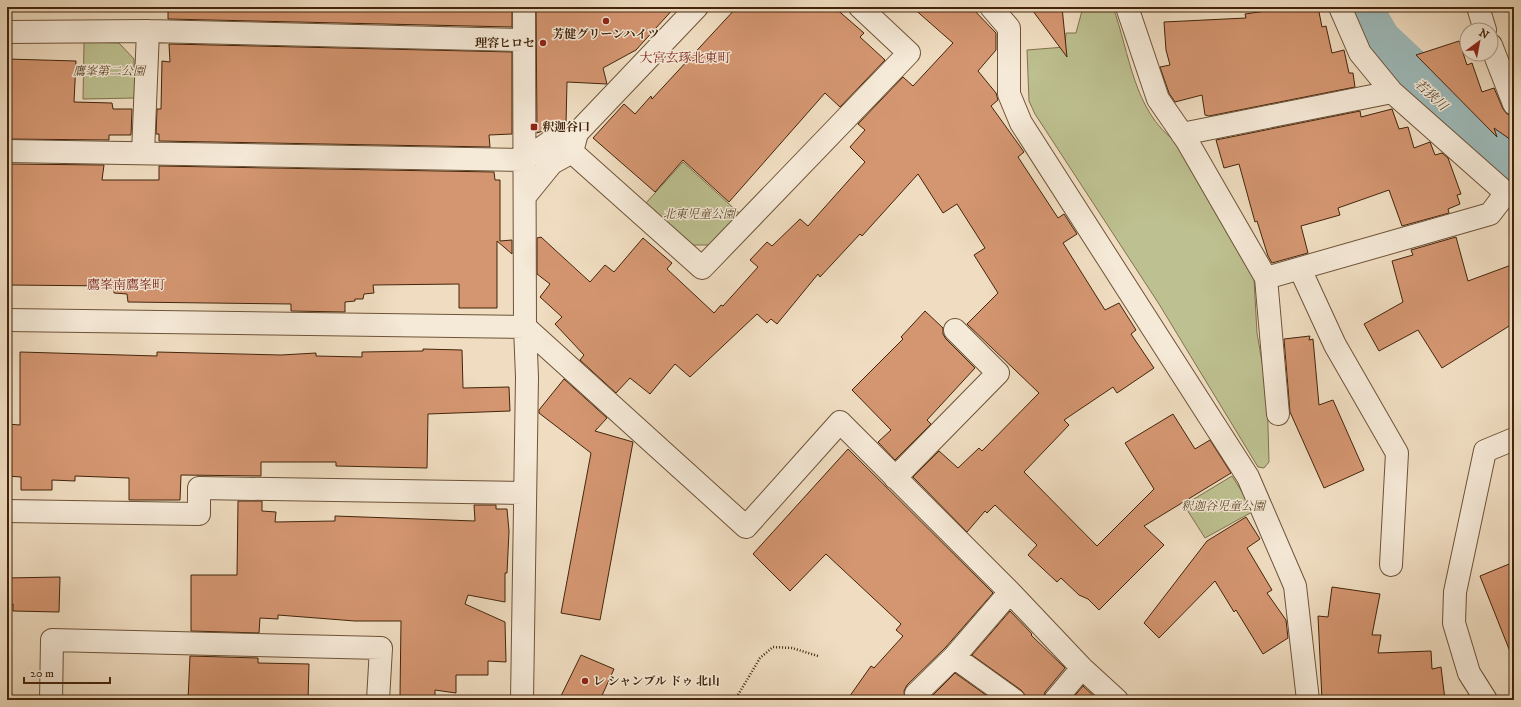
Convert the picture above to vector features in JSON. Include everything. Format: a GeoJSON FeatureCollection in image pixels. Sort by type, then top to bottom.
{"type":"FeatureCollection","features":[{"type":"Feature","properties":{"kind":"street"},"geometry":{"type":"LineString","coordinates":[[522,700],[524,493],[527,377],[525,327],[526,195],[524,160],[524,7]]}},
{"type":"Feature","properties":{"kind":"street"},"geometry":{"type":"LineString","coordinates":[[526,195],[552,163],[574,142],[697,7]]}},
{"type":"Feature","properties":{"kind":"street"},"geometry":{"type":"LineString","coordinates":[[7,151],[524,160],[554,138],[574,142],[702,268],[909,53],[860,7]]}},
{"type":"Feature","properties":{"kind":"street"},"geometry":{"type":"LineString","coordinates":[[991,7],[1009,28],[1009,94],[1022,123],[1248,477],[1295,586],[1308,700]]}},
{"type":"Feature","properties":{"kind":"street"},"geometry":{"type":"LineString","coordinates":[[1127,7],[1158,99],[1182,134],[1266,278],[1278,414]]}},
{"type":"Feature","properties":{"kind":"street"},"geometry":{"type":"LineString","coordinates":[[1266,278],[1490,214],[1510,194],[1392,92],[1360,53],[1340,7]]}},
{"type":"Feature","properties":{"kind":"street"},"geometry":{"type":"LineString","coordinates":[[1478,7],[1483,22]]}},
{"type":"Feature","properties":{"kind":"street"},"geometry":{"type":"LineString","coordinates":[[7,32],[148,31],[523,40]]}},
{"type":"Feature","properties":{"kind":"street"},"geometry":{"type":"LineString","coordinates":[[143,154],[148,31]]}},
{"type":"Feature","properties":{"kind":"street"},"geometry":{"type":"LineString","coordinates":[[1498,62],[1514,104]]}},
{"type":"Feature","properties":{"kind":"street"},"geometry":{"type":"LineString","coordinates":[[1182,134],[1392,92]]}},
{"type":"Feature","properties":{"kind":"street"},"geometry":{"type":"LineString","coordinates":[[1300,269],[1334,345],[1398,453],[1391,565]]}},
{"type":"Feature","properties":{"kind":"street"},"geometry":{"type":"LineString","coordinates":[[7,320],[525,327],[746,527],[840,422],[1010,592],[1082,668],[1117,700]]}},
{"type":"Feature","properties":{"kind":"street"},"geometry":{"type":"LineString","coordinates":[[895,478],[998,373],[955,330]]}},
{"type":"Feature","properties":{"kind":"street"},"geometry":{"type":"LineString","coordinates":[[1486,700],[1469,673],[1454,622],[1455,592],[1485,451],[1514,439]]}},
{"type":"Feature","properties":{"kind":"street"},"geometry":{"type":"LineString","coordinates":[[7,511],[199,514],[199,488],[524,493]]}},
{"type":"Feature","properties":{"kind":"street"},"geometry":{"type":"LineString","coordinates":[[916,694],[954,657],[1010,592]]}},
{"type":"Feature","properties":{"kind":"street"},"geometry":{"type":"LineString","coordinates":[[51,700],[52,640],[381,648],[378,700]]}},
{"type":"Feature","properties":{"kind":"street"},"geometry":{"type":"LineString","coordinates":[[954,657],[1014,700]]}},
{"type":"Feature","properties":{"kind":"street"},"geometry":{"type":"LineString","coordinates":[[1055,700],[1082,668]]}},
{"type":"Feature","properties":{"kind":"path"},"geometry":{"type":"LineString","coordinates":[[735,700],[760,658],[773,647],[792,648],[818,656]]}},
{"type":"Feature","properties":{"kind":"green space"},"geometry":{"type":"Polygon","coordinates":[[[1083,7],[1113,7],[1135,80],[1150,114],[1162,129],[1176,142],[1234,236],[1254,279],[1257,333],[1267,391],[1269,462],[1264,468],[1258,467],[1159,304],[1035,114],[1029,101],[1027,50],[1065,47],[1066,33],[1076,33],[1083,7]]]}},
{"type":"Feature","properties":{"kind":"green space","name":"鷹峯第二公園"},"geometry":{"type":"Polygon","coordinates":[[[84,42],[119,43],[134,59],[135,98],[83,99],[84,42]]]}},
{"type":"Feature","properties":{"kind":"green space","name":"北東児童公園"},"geometry":{"type":"Polygon","coordinates":[[[683,162],[740,214],[710,245],[691,245],[646,203],[683,162]]]}},
{"type":"Feature","properties":{"kind":"green space","name":"釈迦谷児童公園"},"geometry":{"type":"Polygon","coordinates":[[[1232,476],[1254,511],[1205,538],[1184,505],[1232,476]]]}},
{"type":"Feature","properties":{"kind":"building"},"geometry":{"type":"Polygon","coordinates":[[[168,7],[512,7],[512,27],[168,19],[168,7]]]}},
{"type":"Feature","properties":{"kind":"building"},"geometry":{"type":"Polygon","coordinates":[[[536,7],[675,7],[636,50],[603,68],[607,84],[567,82],[566,123],[537,133],[536,7]]]}},
{"type":"Feature","properties":{"kind":"building"},"geometry":{"type":"Polygon","coordinates":[[[737,7],[834,7],[864,33],[860,37],[885,60],[840,107],[825,93],[729,202],[683,160],[655,192],[593,138],[624,104],[635,114],[651,96],[652,99],[737,7]]]}},
{"type":"Feature","properties":{"kind":"building"},"geometry":{"type":"Polygon","coordinates":[[[912,7],[971,7],[996,33],[996,50],[978,71],[996,93],[998,100],[991,106],[1024,152],[1018,157],[1058,218],[1064,214],[1077,234],[1063,243],[1105,310],[1119,303],[1136,330],[1131,334],[1154,368],[1117,393],[1113,387],[1064,420],[1069,425],[1024,472],[1097,546],[1154,489],[1125,443],[1173,414],[1195,449],[1210,440],[1231,473],[1144,526],[1164,545],[1099,610],[1088,599],[1079,595],[1061,578],[1057,582],[1028,555],[1037,545],[995,505],[987,513],[985,511],[967,532],[913,477],[939,451],[958,468],[979,448],[982,451],[1039,393],[967,324],[998,293],[974,255],[985,248],[957,204],[943,213],[918,174],[862,236],[860,234],[820,277],[818,274],[777,324],[771,319],[767,323],[757,314],[690,377],[675,364],[650,394],[630,378],[616,393],[580,360],[584,355],[555,324],[562,317],[540,297],[550,284],[537,274],[537,238],[541,237],[590,282],[605,265],[614,272],[643,238],[672,263],[667,269],[714,313],[721,305],[723,306],[758,267],[750,260],[767,242],[772,246],[800,219],[808,226],[865,162],[850,147],[865,130],[858,124],[903,77],[913,86],[953,43],[912,7]]]}},
{"type":"Feature","properties":{"kind":"building"},"geometry":{"type":"Polygon","coordinates":[[[1030,7],[1062,7],[1067,57],[1030,7]]]}},
{"type":"Feature","properties":{"kind":"building"},"geometry":{"type":"Polygon","coordinates":[[[1272,7],[1318,7],[1322,27],[1326,26],[1332,53],[1344,50],[1349,73],[1353,73],[1355,87],[1209,116],[1205,115],[1202,95],[1175,102],[1169,93],[1160,67],[1170,65],[1166,50],[1164,22],[1246,18],[1245,14],[1273,10],[1272,7]]]}},
{"type":"Feature","properties":{"kind":"building"},"geometry":{"type":"Polygon","coordinates":[[[1459,41],[1459,62],[1466,62],[1467,65],[1472,63],[1482,92],[1494,88],[1503,109],[1507,114],[1514,116],[1514,142],[1494,128],[1497,137],[1416,55],[1459,41]]]}},
{"type":"Feature","properties":{"kind":"building"},"geometry":{"type":"Polygon","coordinates":[[[169,44],[512,52],[512,134],[489,135],[490,147],[159,141],[159,134],[156,134],[157,109],[161,109],[162,61],[170,62],[169,44]]]}},
{"type":"Feature","properties":{"kind":"building"},"geometry":{"type":"Polygon","coordinates":[[[7,59],[76,61],[74,102],[112,103],[113,109],[132,109],[131,135],[109,135],[109,140],[7,139],[7,59]]]}},
{"type":"Feature","properties":{"kind":"building"},"geometry":{"type":"Polygon","coordinates":[[[1392,109],[1399,129],[1408,127],[1414,148],[1430,142],[1435,155],[1442,153],[1448,158],[1461,194],[1457,195],[1460,204],[1448,209],[1449,213],[1402,226],[1389,190],[1338,208],[1340,215],[1301,226],[1308,253],[1272,263],[1268,256],[1257,221],[1255,222],[1239,164],[1224,168],[1216,140],[1360,111],[1361,117],[1392,109]]]}},
{"type":"Feature","properties":{"kind":"building"},"geometry":{"type":"Polygon","coordinates":[[[7,164],[104,165],[102,180],[159,180],[159,166],[494,172],[495,180],[500,180],[500,241],[512,240],[512,254],[497,241],[497,308],[459,308],[459,284],[373,285],[374,293],[364,294],[363,299],[355,299],[355,301],[345,302],[345,312],[291,311],[291,304],[128,302],[127,294],[114,293],[114,286],[7,285],[7,164]]]}},
{"type":"Feature","properties":{"kind":"building"},"geometry":{"type":"Polygon","coordinates":[[[1456,237],[1468,281],[1514,264],[1514,323],[1442,368],[1418,330],[1379,351],[1364,324],[1403,302],[1392,261],[1413,255],[1411,250],[1456,237]]]}},
{"type":"Feature","properties":{"kind":"building"},"geometry":{"type":"Polygon","coordinates":[[[925,311],[943,328],[943,334],[946,339],[975,368],[927,420],[931,424],[895,460],[878,442],[891,430],[852,390],[903,339],[901,337],[925,311]]]}},
{"type":"Feature","properties":{"kind":"building"},"geometry":{"type":"Polygon","coordinates":[[[1310,336],[1309,340],[1313,339],[1319,405],[1333,400],[1364,470],[1324,488],[1290,412],[1284,339],[1310,336]]]}},
{"type":"Feature","properties":{"kind":"building"},"geometry":{"type":"Polygon","coordinates":[[[423,349],[462,350],[463,388],[509,387],[510,411],[428,414],[427,468],[336,466],[336,462],[261,462],[261,476],[181,475],[180,500],[129,500],[129,478],[75,476],[75,481],[52,480],[52,490],[21,490],[21,477],[7,476],[7,424],[20,425],[20,352],[157,356],[157,352],[281,355],[316,353],[316,356],[362,357],[362,352],[423,351],[423,349]]]}},
{"type":"Feature","properties":{"kind":"building"},"geometry":{"type":"Polygon","coordinates":[[[564,379],[607,418],[595,431],[633,442],[600,620],[561,613],[591,453],[539,413],[539,410],[564,379]]]}},
{"type":"Feature","properties":{"kind":"building"},"geometry":{"type":"Polygon","coordinates":[[[848,449],[993,593],[945,648],[907,685],[904,691],[905,700],[847,700],[871,666],[874,668],[903,636],[896,630],[901,624],[826,554],[790,591],[753,554],[848,449]]]}},
{"type":"Feature","properties":{"kind":"building"},"geometry":{"type":"Polygon","coordinates":[[[238,501],[262,501],[262,511],[276,512],[275,522],[335,521],[335,516],[475,521],[474,505],[496,505],[496,509],[507,509],[509,531],[507,573],[505,573],[505,602],[468,595],[465,604],[505,622],[506,662],[488,661],[488,675],[456,675],[456,693],[435,690],[435,697],[400,696],[401,621],[355,621],[278,615],[278,619],[260,618],[259,633],[191,631],[191,575],[237,575],[238,501]]]}},
{"type":"Feature","properties":{"kind":"building"},"geometry":{"type":"Polygon","coordinates":[[[1246,517],[1260,539],[1247,548],[1272,590],[1267,593],[1286,620],[1288,638],[1263,654],[1236,610],[1234,612],[1215,581],[1159,638],[1144,623],[1207,541],[1246,517]]]}},
{"type":"Feature","properties":{"kind":"building"},"geometry":{"type":"Polygon","coordinates":[[[1514,562],[1514,658],[1513,659],[1480,576],[1514,562]]]}},
{"type":"Feature","properties":{"kind":"building"},"geometry":{"type":"Polygon","coordinates":[[[60,577],[59,612],[13,611],[13,604],[7,605],[7,578],[60,577]]]}},
{"type":"Feature","properties":{"kind":"building"},"geometry":{"type":"Polygon","coordinates":[[[1332,587],[1380,594],[1372,635],[1381,635],[1378,653],[1431,651],[1432,669],[1441,667],[1445,700],[1322,700],[1318,616],[1328,617],[1332,587]]]}},
{"type":"Feature","properties":{"kind":"building"},"geometry":{"type":"Polygon","coordinates":[[[1010,611],[1032,634],[1031,635],[1065,668],[1045,692],[1043,700],[1026,700],[1025,695],[1021,690],[972,655],[1010,611]]]}},
{"type":"Feature","properties":{"kind":"building","name":"レ シャンブル ドゥ 北山"},"geometry":{"type":"Polygon","coordinates":[[[581,655],[614,669],[600,700],[559,700],[581,655]]]}},
{"type":"Feature","properties":{"kind":"building"},"geometry":{"type":"Polygon","coordinates":[[[190,656],[258,658],[258,663],[309,664],[308,700],[188,700],[190,656]]]}},
{"type":"Feature","properties":{"kind":"building"},"geometry":{"type":"Polygon","coordinates":[[[955,673],[993,700],[928,700],[955,673]]]}},
{"type":"Feature","properties":{"kind":"building"},"geometry":{"type":"Polygon","coordinates":[[[1083,686],[1098,700],[1071,700],[1083,686]]]}},
{"type":"Feature","properties":{"kind":"waterway","name":"若狭川"},"geometry":{"type":"LineString","coordinates":[[1355,7],[1376,43],[1458,120],[1479,145],[1514,179]]}},
{"type":"Feature","properties":{"kind":"place","name":"芳健グリーンハイツ"},"geometry":{"type":"Point","coordinates":[606,21]}},
{"type":"Feature","properties":{"kind":"place","name":"理容ヒロセ"},"geometry":{"type":"Point","coordinates":[543,43]}},
{"type":"Feature","properties":{"kind":"place","name":"釈迦谷口"},"geometry":{"type":"Point","coordinates":[534,127]}},
{"type":"Feature","properties":{"kind":"place","name":"レ シャンブル ドゥ 北山"},"geometry":{"type":"Point","coordinates":[585,681]}},
{"type":"Feature","properties":{"kind":"district","name":"大宮玄琢北東町"},"geometry":{"type":"Point","coordinates":[685,58]}},
{"type":"Feature","properties":{"kind":"district","name":"鷹峯南鷹峯町"},"geometry":{"type":"Point","coordinates":[126,285]}}]}
